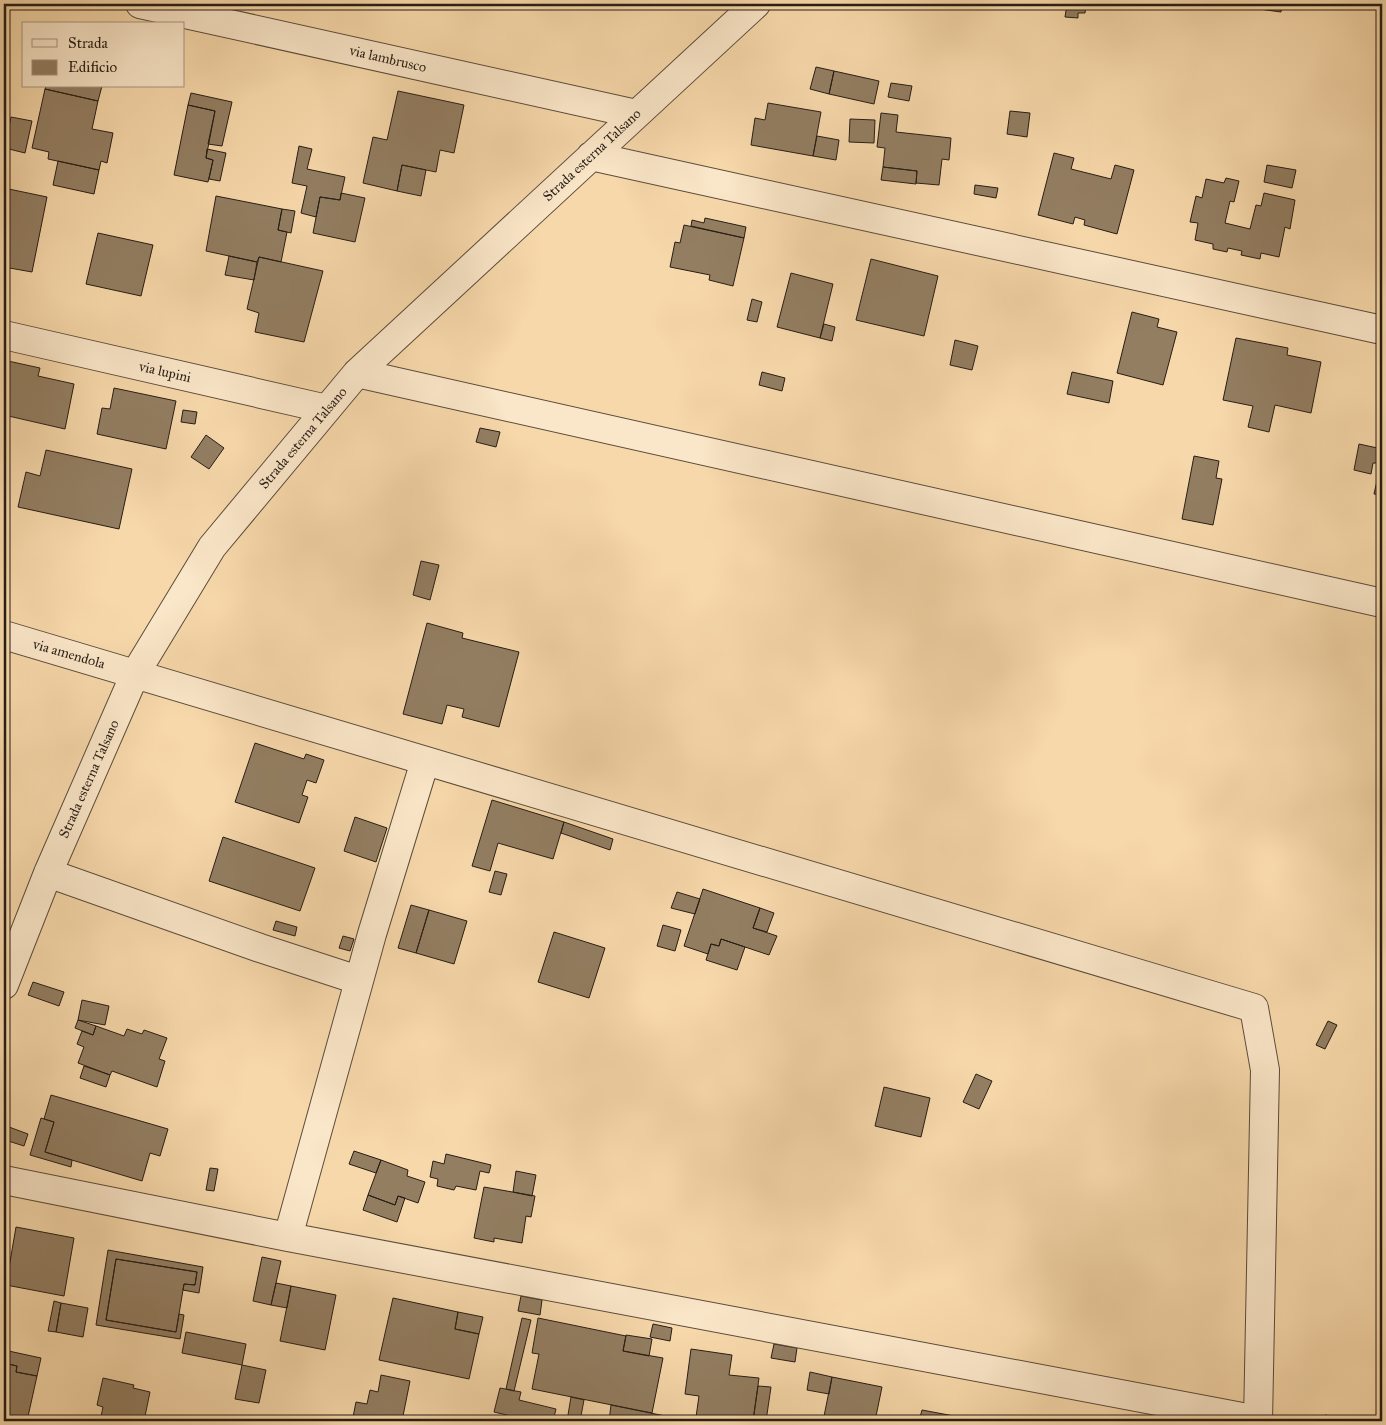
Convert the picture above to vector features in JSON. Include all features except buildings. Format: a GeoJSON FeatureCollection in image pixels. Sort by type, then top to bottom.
{"type":"FeatureCollection","features":[{"type":"Feature","properties":{"kind":"street","name":"via lambrusco"},"geometry":{"type":"LineString","coordinates":[[140,4],[636,114]]}},
{"type":"Feature","properties":{"kind":"street","name":"Strada esterna Talsano"},"geometry":{"type":"LineString","coordinates":[[4,985],[48,873],[135,674],[212,547],[357,372],[756,4]]}},
{"type":"Feature","properties":{"kind":"street"},"geometry":{"type":"LineString","coordinates":[[591,156],[1382,330]]}},
{"type":"Feature","properties":{"kind":"street","name":"via lupini"},"geometry":{"type":"LineString","coordinates":[[4,334],[327,409]]}},
{"type":"Feature","properties":{"kind":"street"},"geometry":{"type":"LineString","coordinates":[[357,372],[1382,603]]}},
{"type":"Feature","properties":{"kind":"street","name":"via amendola"},"geometry":{"type":"LineString","coordinates":[[4,635],[1254,1008],[1265,1070],[1258,1421]]}},
{"type":"Feature","properties":{"kind":"street"},"geometry":{"type":"LineString","coordinates":[[288,1237],[358,980],[426,761]]}},
{"type":"Feature","properties":{"kind":"street"},"geometry":{"type":"LineString","coordinates":[[48,873],[260,948],[358,980]]}},
{"type":"Feature","properties":{"kind":"street"},"geometry":{"type":"LineString","coordinates":[[4,1180],[288,1237],[1258,1421]]}}]}
